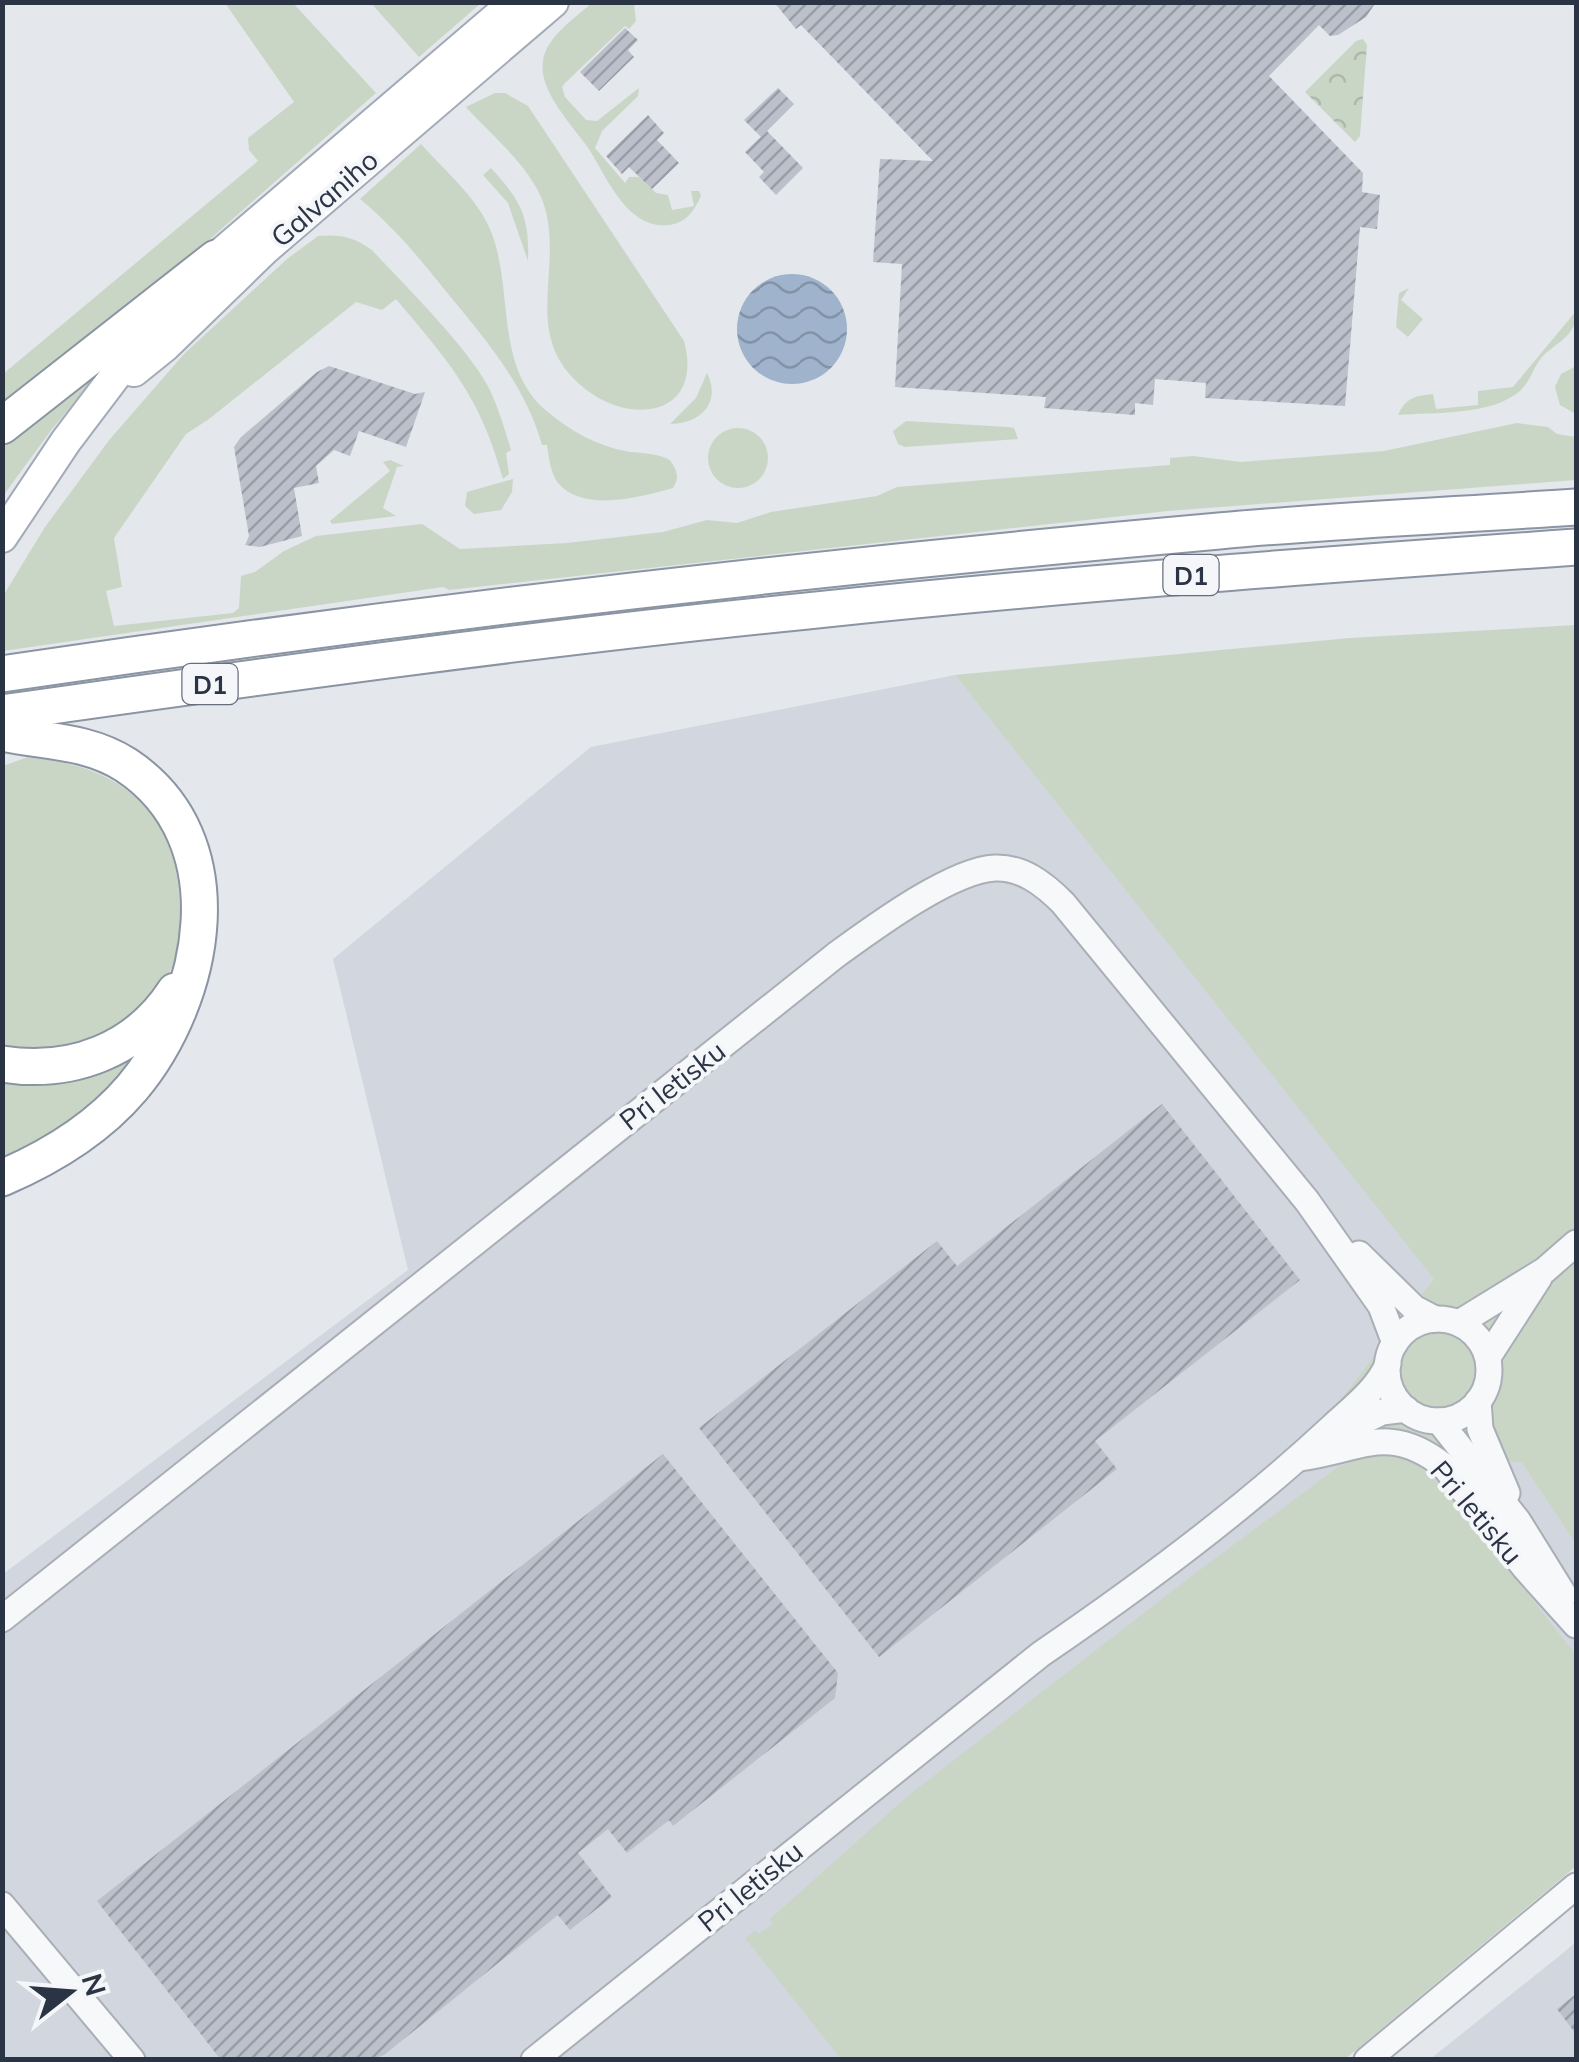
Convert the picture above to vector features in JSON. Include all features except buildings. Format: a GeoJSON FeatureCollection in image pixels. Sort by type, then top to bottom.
{"type":"FeatureCollection","features":[{"type":"Feature","properties":{"kind":"highway"},"geometry":{"type":"LineString","coordinates":[[2,426],[216,258]]}},
{"type":"Feature","properties":{"kind":"highway","name":"D1"},"geometry":{"type":"LineString","coordinates":[[2,674],[411,618],[802,572],[1203,532],[1576,508]]}},
{"type":"Feature","properties":{"kind":"highway","name":"D1"},"geometry":{"type":"LineString","coordinates":[[2,713],[418,657],[806,611],[1226,572],[1576,548]]}},
{"type":"Feature","properties":{"kind":"highway"},"geometry":{"type":"LineString","coordinates":[[2,733],[77,744],[136,773],[162,797],[178,822],[194,857],[199,880],[198,929],[184,1004],[162,1048],[130,1091],[82,1133],[53,1154],[2,1178]]}},
{"type":"Feature","properties":{"kind":"highway"},"geometry":{"type":"LineString","coordinates":[[2,1064],[64,1066],[100,1055],[129,1039],[152,1020],[174,993],[190,959],[198,929]]}},
{"type":"Feature","properties":{"kind":"main road","name":"Galvaniho"},"geometry":{"type":"LineString","coordinates":[[2,537],[66,441],[147,334],[216,258],[516,2]]}},
{"type":"Feature","properties":{"kind":"main road","name":"Galvaniho"},"geometry":{"type":"LineString","coordinates":[[101,399],[165,346],[265,249],[553,2]]}},
{"type":"Feature","properties":{"kind":"street","name":"Pri letisku"},"geometry":{"type":"LineString","coordinates":[[2,1618],[836,954],[947,884],[995,868],[1038,880],[1063,903],[1306,1201],[1381,1306],[1391,1354],[1393,1394],[1406,1409],[1421,1418],[1439,1421],[1464,1414],[1478,1402]]}},
{"type":"Feature","properties":{"kind":"street","name":"Pri letisku"},"geometry":{"type":"LineString","coordinates":[[1306,1201],[1414,1308],[1477,1336],[1488,1357],[1488,1377],[1478,1402],[1478,1420],[1518,1521]]}},
{"type":"Feature","properties":{"kind":"street"},"geometry":{"type":"LineString","coordinates":[[1545,1270],[1576,1242]]}},
{"type":"Feature","properties":{"kind":"street","name":"Pri letisku"},"geometry":{"type":"LineString","coordinates":[[534,2060],[1042,1654],[1299,1458],[1373,1388],[1391,1354],[1416,1324],[1447,1321],[1545,1270]]}},
{"type":"Feature","properties":{"kind":"street","name":"Pri letisku"},"geometry":{"type":"LineString","coordinates":[[1488,1357],[1545,1270]]}},
{"type":"Feature","properties":{"kind":"street","name":"Pri letisku"},"geometry":{"type":"LineString","coordinates":[[1299,1458],[1382,1412],[1406,1409]]}},
{"type":"Feature","properties":{"kind":"street","name":"Pri letisku"},"geometry":{"type":"LineString","coordinates":[[1439,1421],[1518,1521],[1576,1614]]}},
{"type":"Feature","properties":{"kind":"street","name":"Pri letisku"},"geometry":{"type":"LineString","coordinates":[[1299,1458],[1393,1440],[1428,1454],[1444,1466],[1525,1568],[1576,1624]]}},
{"type":"Feature","properties":{"kind":"street"},"geometry":{"type":"LineString","coordinates":[[1367,2060],[1576,1886]]}},
{"type":"Feature","properties":{"kind":"street"},"geometry":{"type":"LineString","coordinates":[[2,1905],[132,2060]]}},
{"type":"Feature","properties":{"kind":"shaded area"},"geometry":{"type":"Polygon","coordinates":[[[955,675],[1435,1279],[1300,1451],[1390,1448],[1522,1463],[1576,1544],[1576,1866],[1345,2059],[3,2060],[3,1574],[408,1270],[333,959],[591,747],[955,675]]]}},
{"type":"Feature","properties":{"kind":"shaded area"},"geometry":{"type":"Polygon","coordinates":[[[1576,1942],[1576,2059],[1429,2060],[1563,1953],[1576,1942]]]}},
{"type":"Feature","properties":{"kind":"green space"},"geometry":{"type":"Polygon","coordinates":[[[225,3],[293,3],[376,93],[86,348],[3,413],[3,374],[258,161],[249,150],[248,138],[294,102],[225,3]]]}},
{"type":"Feature","properties":{"kind":"green space"},"geometry":{"type":"Polygon","coordinates":[[[371,3],[481,3],[419,57],[371,3]]]}},
{"type":"Feature","properties":{"kind":"green space"},"geometry":{"type":"Polygon","coordinates":[[[592,3],[634,3],[636,21],[629,29],[625,26],[565,83],[565,97],[586,120],[597,121],[639,88],[638,96],[602,131],[595,148],[625,183],[629,177],[639,177],[656,193],[668,195],[672,210],[694,206],[691,191],[699,191],[701,196],[692,211],[675,224],[655,224],[630,211],[558,108],[546,84],[545,52],[562,29],[592,3]]]}},
{"type":"Feature","properties":{"kind":"green space"},"geometry":{"type":"Polygon","coordinates":[[[1363,39],[1367,45],[1360,136],[1355,142],[1305,92],[1356,41],[1363,39]]]}},
{"type":"Feature","properties":{"kind":"green space"},"geometry":{"type":"Polygon","coordinates":[[[495,93],[505,93],[528,106],[684,341],[684,385],[674,399],[660,407],[623,408],[603,400],[584,388],[564,367],[553,346],[548,323],[550,251],[543,202],[520,164],[466,107],[495,93]]]}},
{"type":"Feature","properties":{"kind":"green space"},"geometry":{"type":"Polygon","coordinates":[[[421,144],[471,198],[492,234],[513,353],[532,395],[558,420],[594,441],[670,460],[677,474],[673,488],[629,498],[597,500],[582,498],[558,483],[547,445],[542,445],[526,404],[504,366],[418,257],[360,199],[421,144]]]}},
{"type":"Feature","properties":{"kind":"green space"},"geometry":{"type":"Polygon","coordinates":[[[491,168],[509,190],[525,220],[528,261],[508,203],[483,175],[491,168]]]}},
{"type":"Feature","properties":{"kind":"green space"},"geometry":{"type":"Polygon","coordinates":[[[318,236],[346,237],[372,250],[467,355],[499,412],[511,450],[506,453],[509,474],[503,479],[484,425],[461,382],[396,299],[382,310],[356,302],[186,434],[114,538],[122,587],[106,591],[114,626],[233,613],[239,608],[241,576],[255,572],[284,551],[316,536],[422,524],[460,549],[567,543],[663,532],[707,520],[737,523],[771,512],[877,496],[897,487],[1170,465],[1170,458],[1193,456],[1241,462],[1384,451],[1517,423],[1548,427],[1557,434],[1576,437],[1576,480],[1168,511],[449,590],[443,587],[3,651],[3,596],[45,527],[110,439],[184,354],[287,259],[318,236]]]}},
{"type":"Feature","properties":{"kind":"green space"},"geometry":{"type":"Polygon","coordinates":[[[1409,288],[1401,300],[1423,319],[1408,337],[1396,327],[1399,293],[1409,288]]]}},
{"type":"Feature","properties":{"kind":"green space"},"geometry":{"type":"Polygon","coordinates":[[[1576,311],[1571,331],[1542,357],[1524,387],[1508,399],[1478,409],[1398,415],[1408,401],[1421,396],[1433,394],[1436,409],[1478,405],[1478,391],[1513,387],[1576,311]]]}},
{"type":"Feature","properties":{"kind":"green space"},"geometry":{"type":"Polygon","coordinates":[[[105,366],[52,429],[3,496],[3,448],[105,366]]]}},
{"type":"Feature","properties":{"kind":"green space"},"geometry":{"type":"Polygon","coordinates":[[[1576,366],[1576,414],[1560,405],[1555,387],[1561,374],[1576,366]]]}},
{"type":"Feature","properties":{"kind":"green space"},"geometry":{"type":"Polygon","coordinates":[[[707,373],[712,394],[705,410],[691,420],[670,424],[696,398],[707,373]]]}},
{"type":"Feature","properties":{"kind":"green space"},"geometry":{"type":"Polygon","coordinates":[[[906,421],[1008,427],[1014,428],[1018,439],[905,447],[898,444],[893,431],[906,421]]]}},
{"type":"Feature","properties":{"kind":"green space"},"geometry":{"type":"Polygon","coordinates":[[[738,428],[759,437],[768,458],[759,479],[738,488],[717,479],[708,458],[717,437],[738,428]]]}},
{"type":"Feature","properties":{"kind":"green space"},"geometry":{"type":"Polygon","coordinates":[[[390,460],[404,466],[397,467],[383,508],[396,516],[332,524],[330,521],[390,471],[383,462],[390,460]]]}},
{"type":"Feature","properties":{"kind":"green space"},"geometry":{"type":"Polygon","coordinates":[[[513,479],[512,492],[501,510],[474,514],[465,506],[467,492],[513,479]]]}},
{"type":"Feature","properties":{"kind":"green space"},"geometry":{"type":"Polygon","coordinates":[[[1576,625],[1576,1544],[1522,1463],[1390,1448],[1299,1453],[1434,1279],[955,675],[1350,638],[1576,625]]]}},
{"type":"Feature","properties":{"kind":"green space"},"geometry":{"type":"Polygon","coordinates":[[[28,757],[91,771],[139,801],[157,822],[169,847],[180,911],[187,913],[175,961],[140,1011],[109,1036],[65,1050],[3,1051],[3,766],[28,757]]]}},
{"type":"Feature","properties":{"kind":"green space"},"geometry":{"type":"Polygon","coordinates":[[[129,1059],[134,1063],[91,1107],[3,1165],[2,1082],[68,1081],[129,1059]]]}},
{"type":"Feature","properties":{"kind":"green space"},"geometry":{"type":"Polygon","coordinates":[[[1372,1454],[1396,1454],[1411,1460],[1443,1487],[1576,1655],[1576,1866],[1345,2059],[841,2059],[745,1938],[773,1924],[770,1919],[909,1795],[1189,1578],[1338,1467],[1372,1454]]]}},
{"type":"Feature","properties":{"kind":"water"},"geometry":{"type":"Polygon","coordinates":[[[792,274],[813,278],[831,290],[843,308],[847,329],[843,350],[831,368],[813,380],[792,384],[771,380],[753,368],[741,350],[737,329],[741,308],[753,290],[771,278],[792,274]]]}}]}
